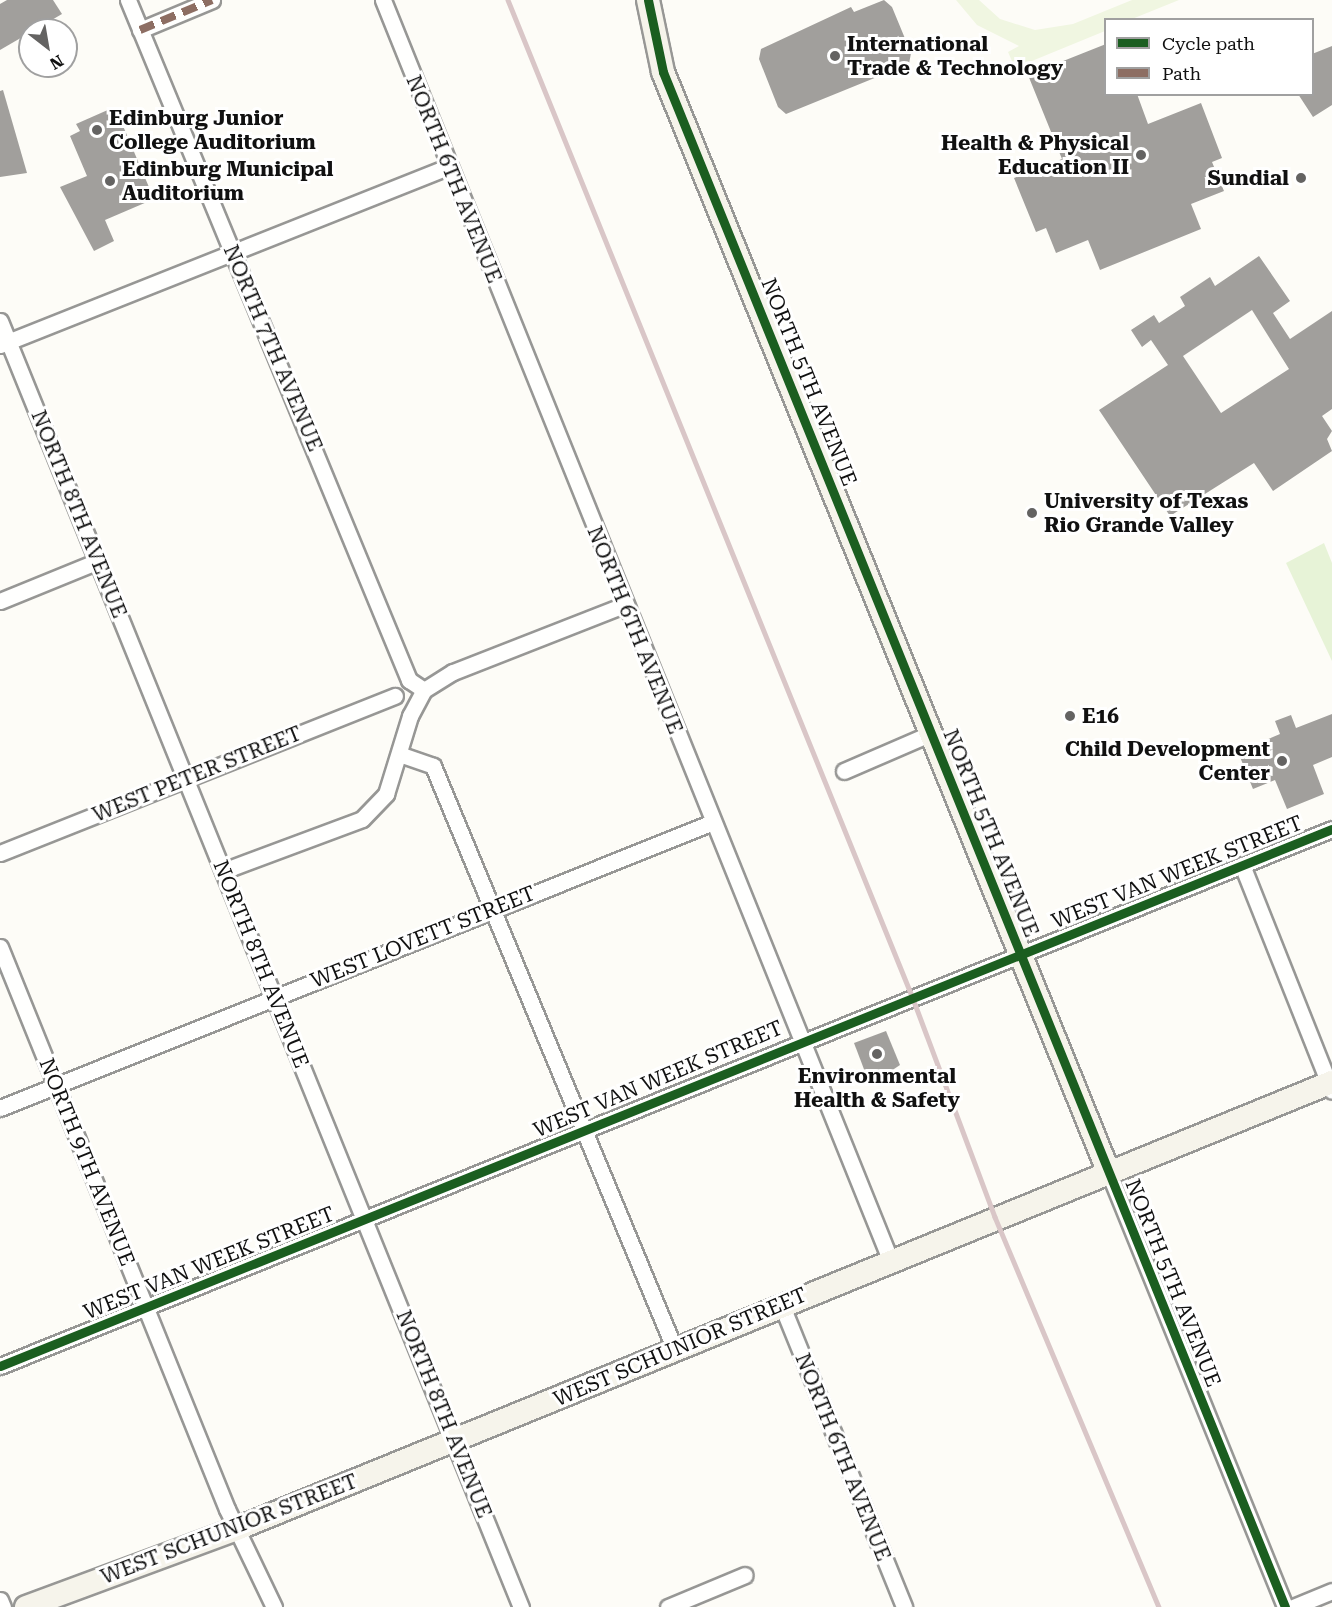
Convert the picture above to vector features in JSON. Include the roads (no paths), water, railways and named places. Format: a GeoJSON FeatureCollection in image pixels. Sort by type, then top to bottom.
{"type":"FeatureCollection","features":[{"type":"Feature","properties":{"kind":"main road","name":"NORTH 5TH AVENUE"},"geometry":{"type":"LineString","coordinates":[[648,0],[663,72],[1109,1173]]}},
{"type":"Feature","properties":{"kind":"main road","name":"WEST SCHUNIOR STREET"},"geometry":{"type":"LineString","coordinates":[[26,1607],[239,1528],[890,1260],[1331,1085]]}},
{"type":"Feature","properties":{"kind":"street","name":"NORTH 7TH AVENUE"},"geometry":{"type":"LineString","coordinates":[[128,0],[409,680],[424,690]]}},
{"type":"Feature","properties":{"kind":"street"},"geometry":{"type":"LineString","coordinates":[[141,30],[212,0]]}},
{"type":"Feature","properties":{"kind":"street","name":"NORTH 6TH AVENUE"},"geometry":{"type":"LineString","coordinates":[[383,0],[624,604],[803,1038],[890,1260]]}},
{"type":"Feature","properties":{"kind":"street"},"geometry":{"type":"LineString","coordinates":[[4,344],[232,255],[449,166]]}},
{"type":"Feature","properties":{"kind":"street","name":"NORTH 8TH AVENUE"},"geometry":{"type":"LineString","coordinates":[[0,321],[4,344],[99,561],[274,997],[456,1439],[521,1607]]}},
{"type":"Feature","properties":{"kind":"street"},"geometry":{"type":"LineString","coordinates":[[0,601],[99,561]]}},
{"type":"Feature","properties":{"kind":"street"},"geometry":{"type":"LineString","coordinates":[[223,871],[362,819],[386,794],[424,690],[453,672],[624,604]]}},
{"type":"Feature","properties":{"kind":"street","name":"WEST PETER STREET"},"geometry":{"type":"LineString","coordinates":[[0,853],[395,696]]}},
{"type":"Feature","properties":{"kind":"street"},"geometry":{"type":"LineString","coordinates":[[844,771],[932,733]]}},
{"type":"Feature","properties":{"kind":"street"},"geometry":{"type":"LineString","coordinates":[[399,754],[433,766],[675,1350]]}},
{"type":"Feature","properties":{"kind":"street","name":"WEST LOVETT STREET"},"geometry":{"type":"LineString","coordinates":[[0,1108],[713,822]]}},
{"type":"Feature","properties":{"kind":"street","name":"WEST VAN WEEK STREET"},"geometry":{"type":"LineString","coordinates":[[0,1365],[146,1309],[803,1038],[1020,955],[1332,829]]}},
{"type":"Feature","properties":{"kind":"street"},"geometry":{"type":"LineString","coordinates":[[1242,865],[1331,1085]]}},
{"type":"Feature","properties":{"kind":"street","name":"NORTH 9TH AVENUE"},"geometry":{"type":"LineString","coordinates":[[0,947],[146,1309],[274,1607]]}},
{"type":"Feature","properties":{"kind":"street","name":"NORTH 5TH AVENUE"},"geometry":{"type":"LineString","coordinates":[[1109,1173],[1285,1607]]}},
{"type":"Feature","properties":{"kind":"street","name":"NORTH 6TH AVENUE"},"geometry":{"type":"LineString","coordinates":[[782,1306],[904,1607]]}},
{"type":"Feature","properties":{"kind":"street"},"geometry":{"type":"LineString","coordinates":[[668,1607],[745,1575]]}},
{"type":"Feature","properties":{"kind":"street"},"geometry":{"type":"LineString","coordinates":[[1293,1607],[1332,1591]]}},
{"type":"Feature","properties":{"kind":"street"},"geometry":{"type":"LineString","coordinates":[[0,1600],[3,1607]]}},
{"type":"Feature","properties":{"kind":"railway"},"geometry":{"type":"LineString","coordinates":[[508,0],[912,996],[995,1217],[1159,1607]]}},
{"type":"Feature","properties":{"kind":"place","name":"International Trade & Technology"},"geometry":{"type":"Point","coordinates":[835,56]}},
{"type":"Feature","properties":{"kind":"place","name":"Edinburg Junior College Auditorium"},"geometry":{"type":"Point","coordinates":[97,130]}},
{"type":"Feature","properties":{"kind":"place","name":"Health & Physical Education II"},"geometry":{"type":"Point","coordinates":[1141,155]}},
{"type":"Feature","properties":{"kind":"place","name":"Sundial"},"geometry":{"type":"Point","coordinates":[1301,178]}},
{"type":"Feature","properties":{"kind":"place","name":"Edinburg Municipal Auditorium"},"geometry":{"type":"Point","coordinates":[110,181]}},
{"type":"Feature","properties":{"kind":"place","name":"University of Texas Rio Grande Valley"},"geometry":{"type":"Point","coordinates":[1032,513]}},
{"type":"Feature","properties":{"kind":"place","name":"E16"},"geometry":{"type":"Point","coordinates":[1070,716]}},
{"type":"Feature","properties":{"kind":"place","name":"Child Development Center"},"geometry":{"type":"Point","coordinates":[1282,761]}},
{"type":"Feature","properties":{"kind":"place","name":"Environmental Health & Safety"},"geometry":{"type":"Point","coordinates":[877,1054]}}]}
